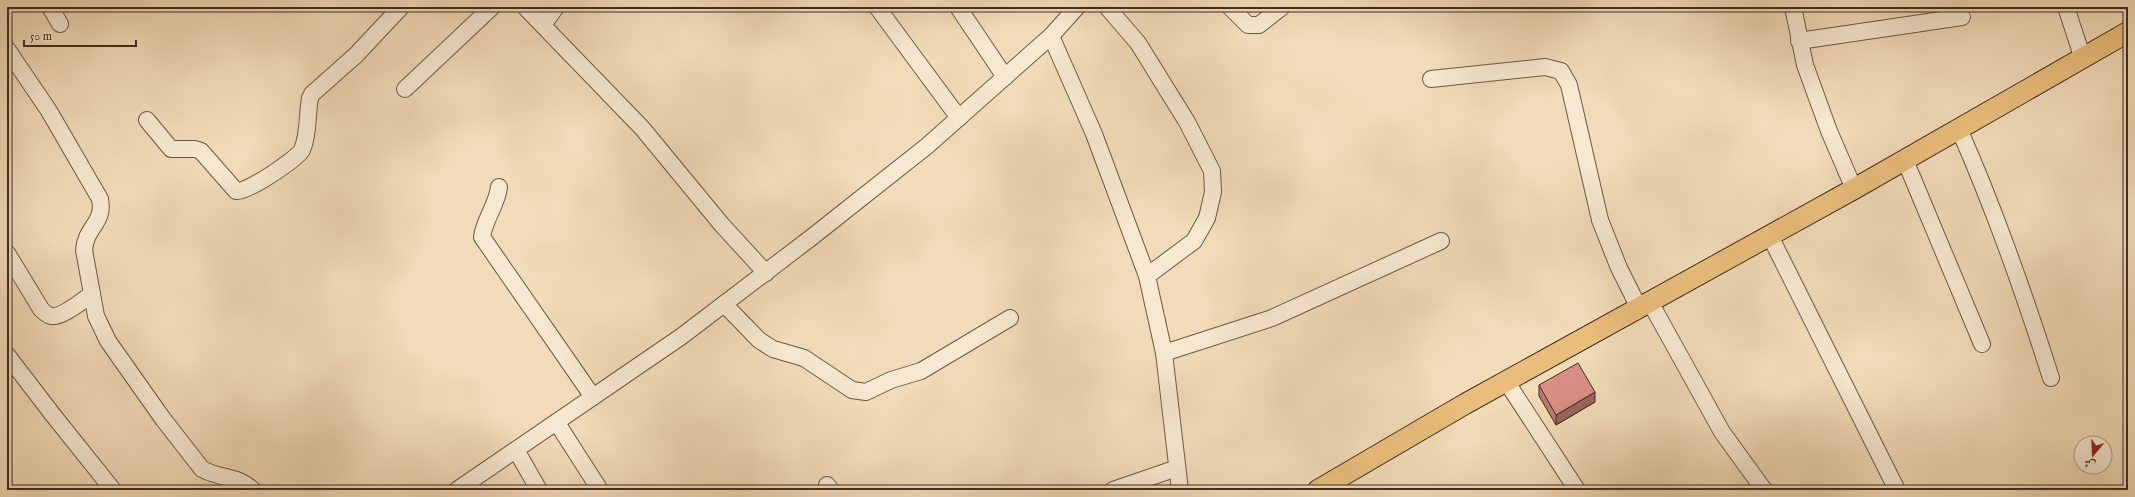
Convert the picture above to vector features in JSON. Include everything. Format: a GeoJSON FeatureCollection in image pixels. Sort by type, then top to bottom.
{"type":"FeatureCollection","features":[{"type":"Feature","properties":{"kind":"main road"},"geometry":{"type":"LineString","coordinates":[[1318,490],[1506,381],[1854,189],[2128,32]]}},
{"type":"Feature","properties":{"kind":"street"},"geometry":{"type":"LineString","coordinates":[[50,7],[60,24]]}},
{"type":"Feature","properties":{"kind":"street"},"geometry":{"type":"LineString","coordinates":[[147,120],[171,149],[195,149],[201,151],[236,191],[245,190],[293,160],[302,151],[306,134],[310,98],[312,94],[356,55],[401,7]]}},
{"type":"Feature","properties":{"kind":"street"},"geometry":{"type":"LineString","coordinates":[[405,89],[492,7]]}},
{"type":"Feature","properties":{"kind":"street"},"geometry":{"type":"LineString","coordinates":[[525,7],[642,128],[722,224],[766,273]]}},
{"type":"Feature","properties":{"kind":"street"},"geometry":{"type":"LineString","coordinates":[[543,25],[556,7]]}},
{"type":"Feature","properties":{"kind":"street"},"geometry":{"type":"LineString","coordinates":[[877,7],[959,118]]}},
{"type":"Feature","properties":{"kind":"street"},"geometry":{"type":"LineString","coordinates":[[958,7],[1005,77]]}},
{"type":"Feature","properties":{"kind":"street"},"geometry":{"type":"LineString","coordinates":[[457,490],[557,423],[766,273],[894,173],[959,118],[1051,36],[1077,7]]}},
{"type":"Feature","properties":{"kind":"street"},"geometry":{"type":"LineString","coordinates":[[1107,7],[1138,43],[1187,122],[1212,171],[1213,192],[1207,218],[1194,241],[1147,276]]}},
{"type":"Feature","properties":{"kind":"street"},"geometry":{"type":"LineString","coordinates":[[1230,7],[1248,25],[1259,25],[1282,7]]}},
{"type":"Feature","properties":{"kind":"street"},"geometry":{"type":"LineString","coordinates":[[1793,7],[1805,66],[1816,97],[1854,189]]}},
{"type":"Feature","properties":{"kind":"street"},"geometry":{"type":"LineString","coordinates":[[2066,7],[2083,59]]}},
{"type":"Feature","properties":{"kind":"street"},"geometry":{"type":"LineString","coordinates":[[1800,41],[1962,17]]}},
{"type":"Feature","properties":{"kind":"street"},"geometry":{"type":"LineString","coordinates":[[1051,36],[1094,134],[1147,276],[1164,353],[1180,490]]}},
{"type":"Feature","properties":{"kind":"street"},"geometry":{"type":"LineString","coordinates":[[7,49],[49,111],[100,199],[102,209],[100,218],[91,227],[85,239],[84,250],[96,316],[108,341],[163,419],[202,469],[239,480],[253,490]]}},
{"type":"Feature","properties":{"kind":"street"},"geometry":{"type":"LineString","coordinates":[[1431,79],[1546,68],[1555,68],[1565,76],[1600,220],[1619,268],[1645,305],[1722,432],[1764,490]]}},
{"type":"Feature","properties":{"kind":"street"},"geometry":{"type":"LineString","coordinates":[[1959,129],[2015,265],[2051,378]]}},
{"type":"Feature","properties":{"kind":"street"},"geometry":{"type":"LineString","coordinates":[[1905,160],[1982,344]]}},
{"type":"Feature","properties":{"kind":"street"},"geometry":{"type":"LineString","coordinates":[[499,187],[497,201],[482,237],[593,397]]}},
{"type":"Feature","properties":{"kind":"street"},"geometry":{"type":"LineString","coordinates":[[1770,236],[1897,490]]}},
{"type":"Feature","properties":{"kind":"street"},"geometry":{"type":"LineString","coordinates":[[1164,353],[1272,318],[1441,241]]}},
{"type":"Feature","properties":{"kind":"street"},"geometry":{"type":"LineString","coordinates":[[7,253],[41,309],[47,315],[57,316],[63,314],[92,294]]}},
{"type":"Feature","properties":{"kind":"street"},"geometry":{"type":"LineString","coordinates":[[724,304],[759,340],[773,350],[804,358],[852,390],[866,392],[891,380],[921,370],[1010,318]]}},
{"type":"Feature","properties":{"kind":"street"},"geometry":{"type":"LineString","coordinates":[[7,354],[52,415],[113,490]]}},
{"type":"Feature","properties":{"kind":"street"},"geometry":{"type":"LineString","coordinates":[[1506,381],[1577,490]]}},
{"type":"Feature","properties":{"kind":"street"},"geometry":{"type":"LineString","coordinates":[[557,423],[600,490]]}},
{"type":"Feature","properties":{"kind":"street"},"geometry":{"type":"LineString","coordinates":[[516,450],[540,490]]}},
{"type":"Feature","properties":{"kind":"street"},"geometry":{"type":"LineString","coordinates":[[1113,490],[1177,468]]}},
{"type":"Feature","properties":{"kind":"building"},"geometry":{"type":"Polygon","coordinates":[[[1578,363],[1595,392],[1556,415],[1539,385],[1578,363]]]}}]}
